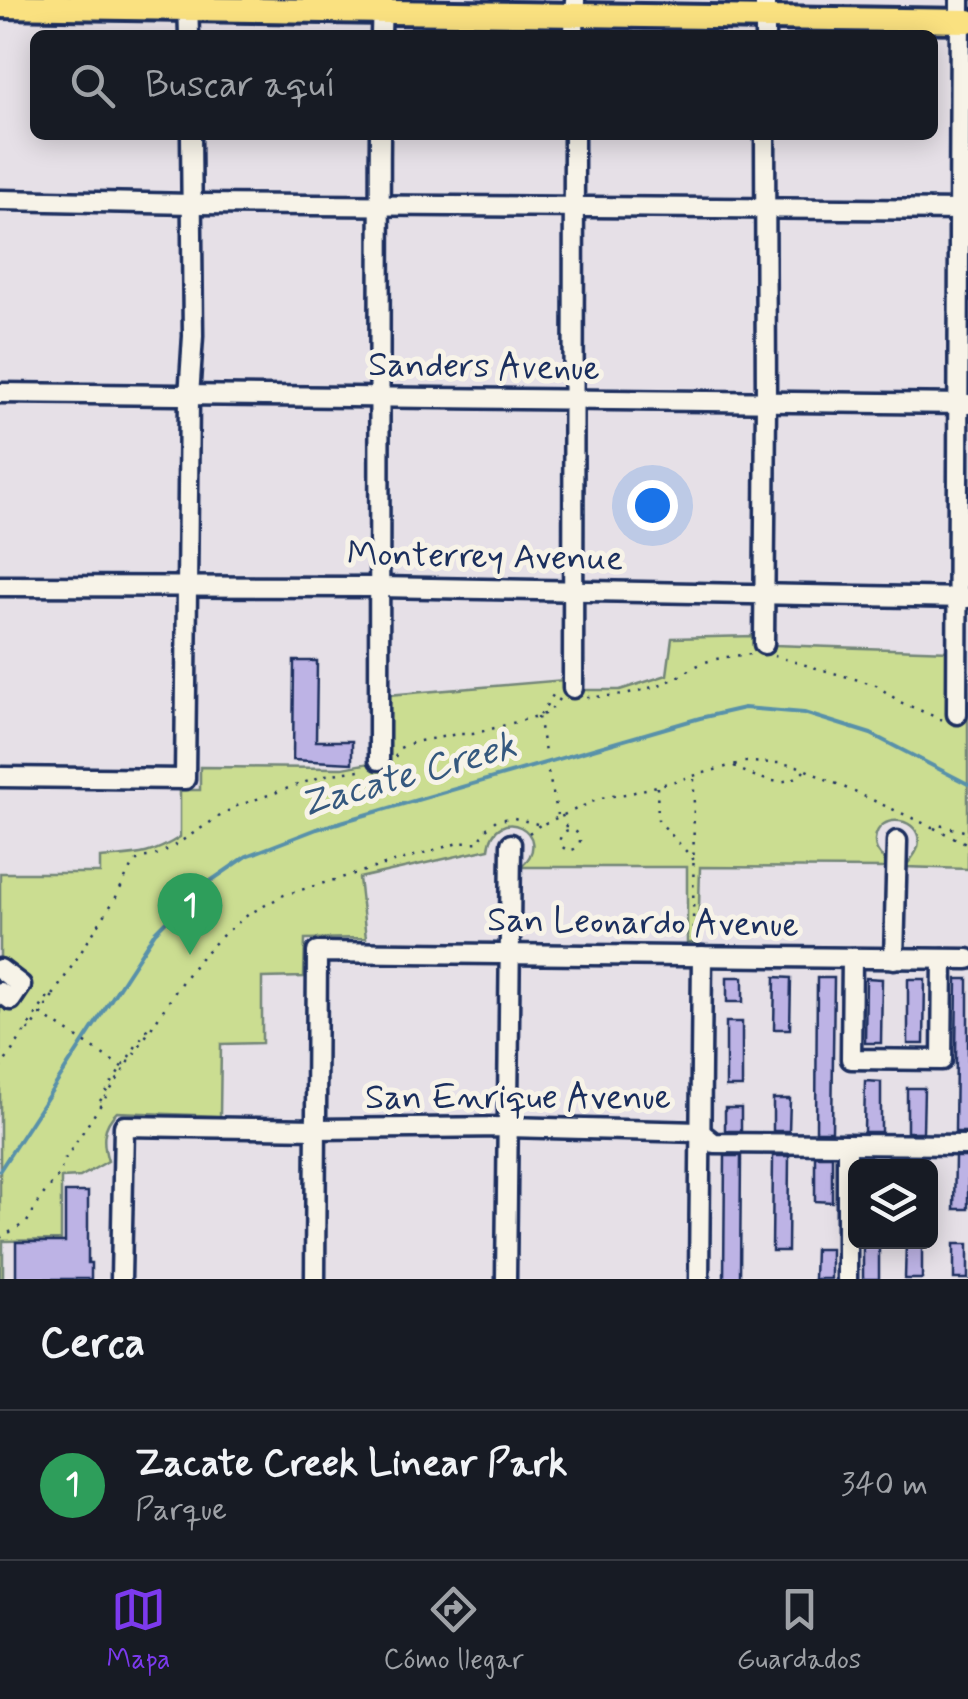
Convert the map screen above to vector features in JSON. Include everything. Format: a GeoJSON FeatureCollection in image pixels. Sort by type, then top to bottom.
{"type":"FeatureCollection","features":[{"type":"Feature","properties":{"kind":"main road"},"geometry":{"type":"LineString","coordinates":[[0,6],[188,5],[382,16],[765,18],[963,14]]}},
{"type":"Feature","properties":{"kind":"street"},"geometry":{"type":"LineString","coordinates":[[188,5],[189,30]]}},
{"type":"Feature","properties":{"kind":"street"},"geometry":{"type":"LineString","coordinates":[[957,720],[964,598],[963,14]]}},
{"type":"Feature","properties":{"kind":"street"},"geometry":{"type":"LineString","coordinates":[[0,776],[186,779],[189,397],[194,336],[191,140]]}},
{"type":"Feature","properties":{"kind":"street"},"geometry":{"type":"LineString","coordinates":[[380,140],[382,763]]}},
{"type":"Feature","properties":{"kind":"street"},"geometry":{"type":"LineString","coordinates":[[573,694],[574,140]]}},
{"type":"Feature","properties":{"kind":"street"},"geometry":{"type":"LineString","coordinates":[[762,651],[765,140]]}},
{"type":"Feature","properties":{"kind":"street"},"geometry":{"type":"LineString","coordinates":[[0,200],[964,210]]}},
{"type":"Feature","properties":{"kind":"street","name":"Sanders Avenue"},"geometry":{"type":"LineString","coordinates":[[0,393],[964,404]]}},
{"type":"Feature","properties":{"kind":"street","name":"Monterrey Avenue"},"geometry":{"type":"LineString","coordinates":[[0,586],[964,598]]}},
{"type":"Feature","properties":{"kind":"street"},"geometry":{"type":"LineString","coordinates":[[894,959],[897,841]]}},
{"type":"Feature","properties":{"kind":"street"},"geometry":{"type":"LineString","coordinates":[[506,1279],[512,844]]}},
{"type":"Feature","properties":{"kind":"street"},"geometry":{"type":"LineString","coordinates":[[697,950],[699,1279]]}},
{"type":"Feature","properties":{"kind":"street","name":"San Leonardo Avenue"},"geometry":{"type":"LineString","coordinates":[[316,1129],[317,952],[697,950],[968,959]]}},
{"type":"Feature","properties":{"kind":"street"},"geometry":{"type":"LineString","coordinates":[[852,958],[851,1059],[942,1060],[943,960]]}},
{"type":"Feature","properties":{"kind":"street"},"geometry":{"type":"LineString","coordinates":[[0,969],[22,985],[11,1000],[1,994]]}},
{"type":"Feature","properties":{"kind":"street","name":"San Enrique Avenue"},"geometry":{"type":"LineString","coordinates":[[121,1279],[124,1126],[508,1127],[700,1132],[714,1143],[968,1145]]}},
{"type":"Feature","properties":{"kind":"street"},"geometry":{"type":"LineString","coordinates":[[315,1279],[316,1129]]}},
{"type":"Feature","properties":{"kind":"street"},"geometry":{"type":"LineString","coordinates":[[847,1279],[848,1144]]}},
{"type":"Feature","properties":{"kind":"path"},"geometry":{"type":"LineString","coordinates":[[546,757],[539,716],[555,689],[612,696],[636,692],[702,664],[762,651],[876,685],[900,702],[957,720]]}},
{"type":"Feature","properties":{"kind":"path"},"geometry":{"type":"LineString","coordinates":[[26,1029],[30,1031],[115,899],[131,866],[140,858],[169,849],[234,807],[326,775],[382,763],[414,742],[473,734],[551,712],[573,694]]}},
{"type":"Feature","properties":{"kind":"path"},"geometry":{"type":"LineString","coordinates":[[529,833],[601,798],[744,762],[805,769],[968,844]]}},
{"type":"Feature","properties":{"kind":"path"},"geometry":{"type":"LineString","coordinates":[[732,766],[762,779],[784,782],[797,778],[805,769]]}},
{"type":"Feature","properties":{"kind":"path"},"geometry":{"type":"LineString","coordinates":[[548,772],[568,831]]}},
{"type":"Feature","properties":{"kind":"path"},"geometry":{"type":"LineString","coordinates":[[694,776],[697,950]]}},
{"type":"Feature","properties":{"kind":"path"},"geometry":{"type":"LineString","coordinates":[[656,786],[658,820],[694,860]]}},
{"type":"Feature","properties":{"kind":"path"},"geometry":{"type":"LineString","coordinates":[[0,1238],[27,1222],[60,1175],[63,1162],[102,1102],[200,958],[249,914],[284,895],[458,843],[480,842],[484,831],[496,820],[514,818],[541,825]]}},
{"type":"Feature","properties":{"kind":"path"},"geometry":{"type":"LineString","coordinates":[[932,827],[968,832]]}},
{"type":"Feature","properties":{"kind":"path"},"geometry":{"type":"LineString","coordinates":[[0,1070],[51,992],[54,994]]}},
{"type":"Feature","properties":{"kind":"path"},"geometry":{"type":"LineString","coordinates":[[41,1014],[122,1067]]}},
{"type":"Feature","properties":{"kind":"path"},"geometry":{"type":"LineString","coordinates":[[102,1102],[148,1026],[152,1028]]}},
{"type":"Feature","properties":{"kind":"green space"},"geometry":{"type":"Polygon","coordinates":[[[754,636],[774,645],[950,651],[968,691],[968,869],[905,867],[917,850],[918,837],[915,829],[900,821],[884,824],[875,840],[888,868],[700,867],[698,943],[687,943],[687,867],[521,867],[532,843],[521,827],[511,825],[501,827],[493,835],[489,849],[359,878],[366,938],[305,939],[304,977],[262,978],[262,1043],[221,1044],[220,1116],[117,1112],[105,1135],[108,1161],[80,1177],[61,1178],[61,1240],[3,1241],[0,1279],[0,873],[100,873],[100,858],[142,854],[169,844],[180,837],[180,790],[200,790],[200,767],[343,768],[386,760],[388,695],[564,680],[564,690],[620,690],[667,675],[672,638],[754,636]]]}},
{"type":"Feature","properties":{"kind":"building"},"geometry":{"type":"Polygon","coordinates":[[[294,661],[317,661],[316,741],[352,741],[352,763],[293,760],[294,661]]]}},
{"type":"Feature","properties":{"kind":"building"},"geometry":{"type":"Polygon","coordinates":[[[727,977],[743,977],[743,1002],[727,1002],[727,977]]]}},
{"type":"Feature","properties":{"kind":"building"},"geometry":{"type":"Polygon","coordinates":[[[775,977],[791,978],[790,1029],[774,1029],[775,977]]]}},
{"type":"Feature","properties":{"kind":"building"},"geometry":{"type":"Polygon","coordinates":[[[817,978],[834,978],[832,1131],[816,1131],[817,978]]]}},
{"type":"Feature","properties":{"kind":"building"},"geometry":{"type":"Polygon","coordinates":[[[866,978],[882,979],[881,1043],[865,1043],[866,978]]]}},
{"type":"Feature","properties":{"kind":"building"},"geometry":{"type":"Polygon","coordinates":[[[908,979],[925,979],[924,1044],[908,1044],[908,979]]]}},
{"type":"Feature","properties":{"kind":"building"},"geometry":{"type":"Polygon","coordinates":[[[957,979],[968,979],[968,1132],[955,1132],[957,979]]]}},
{"type":"Feature","properties":{"kind":"building"},"geometry":{"type":"Polygon","coordinates":[[[726,1022],[742,1022],[742,1087],[726,1087],[726,1022]]]}},
{"type":"Feature","properties":{"kind":"building"},"geometry":{"type":"Polygon","coordinates":[[[865,1081],[881,1082],[881,1132],[864,1132],[865,1081]]]}},
{"type":"Feature","properties":{"kind":"building"},"geometry":{"type":"Polygon","coordinates":[[[907,1088],[924,1088],[923,1132],[907,1132],[907,1088]]]}},
{"type":"Feature","properties":{"kind":"building"},"geometry":{"type":"Polygon","coordinates":[[[773,1099],[790,1099],[789,1131],[773,1131],[773,1099]]]}},
{"type":"Feature","properties":{"kind":"building"},"geometry":{"type":"Polygon","coordinates":[[[725,1108],[741,1108],[741,1131],[725,1131],[725,1108]]]}},
{"type":"Feature","properties":{"kind":"building"},"geometry":{"type":"Polygon","coordinates":[[[725,1156],[741,1156],[740,1279],[724,1279],[725,1156]]]}},
{"type":"Feature","properties":{"kind":"building"},"geometry":{"type":"Polygon","coordinates":[[[773,1156],[789,1156],[788,1251],[772,1251],[773,1156]]]}},
{"type":"Feature","properties":{"kind":"building"},"geometry":{"type":"Polygon","coordinates":[[[815,1156],[832,1156],[832,1202],[815,1201],[815,1156]]]}},
{"type":"Feature","properties":{"kind":"building"},"geometry":{"type":"Polygon","coordinates":[[[955,1157],[968,1157],[968,1209],[954,1209],[955,1157]]]}},
{"type":"Feature","properties":{"kind":"building"},"geometry":{"type":"Polygon","coordinates":[[[65,1192],[88,1192],[91,1279],[16,1279],[16,1242],[65,1242],[65,1192]]]}},
{"type":"Feature","properties":{"kind":"building"},"geometry":{"type":"Polygon","coordinates":[[[954,1244],[968,1244],[968,1279],[954,1279],[954,1244]]]}},
{"type":"Feature","properties":{"kind":"building"},"geometry":{"type":"Polygon","coordinates":[[[815,1249],[831,1249],[831,1279],[814,1279],[815,1249]]]}},
{"type":"Feature","properties":{"kind":"building"},"geometry":{"type":"Polygon","coordinates":[[[863,1249],[879,1249],[879,1279],[863,1279],[863,1249]]]}},
{"type":"Feature","properties":{"kind":"building"},"geometry":{"type":"Polygon","coordinates":[[[906,1249],[922,1249],[922,1279],[905,1279],[906,1249]]]}},
{"type":"Feature","properties":{"kind":"waterway","name":"Zacate Creek"},"geometry":{"type":"LineString","coordinates":[[0,1170],[155,932],[196,891],[247,856],[317,829],[744,708],[804,713],[871,734],[968,784]]}},
{"type":"Feature","properties":{"kind":"place","name":"Zacate Creek Linear Park"},"geometry":{"type":"Point","coordinates":[190,955]}}]}
